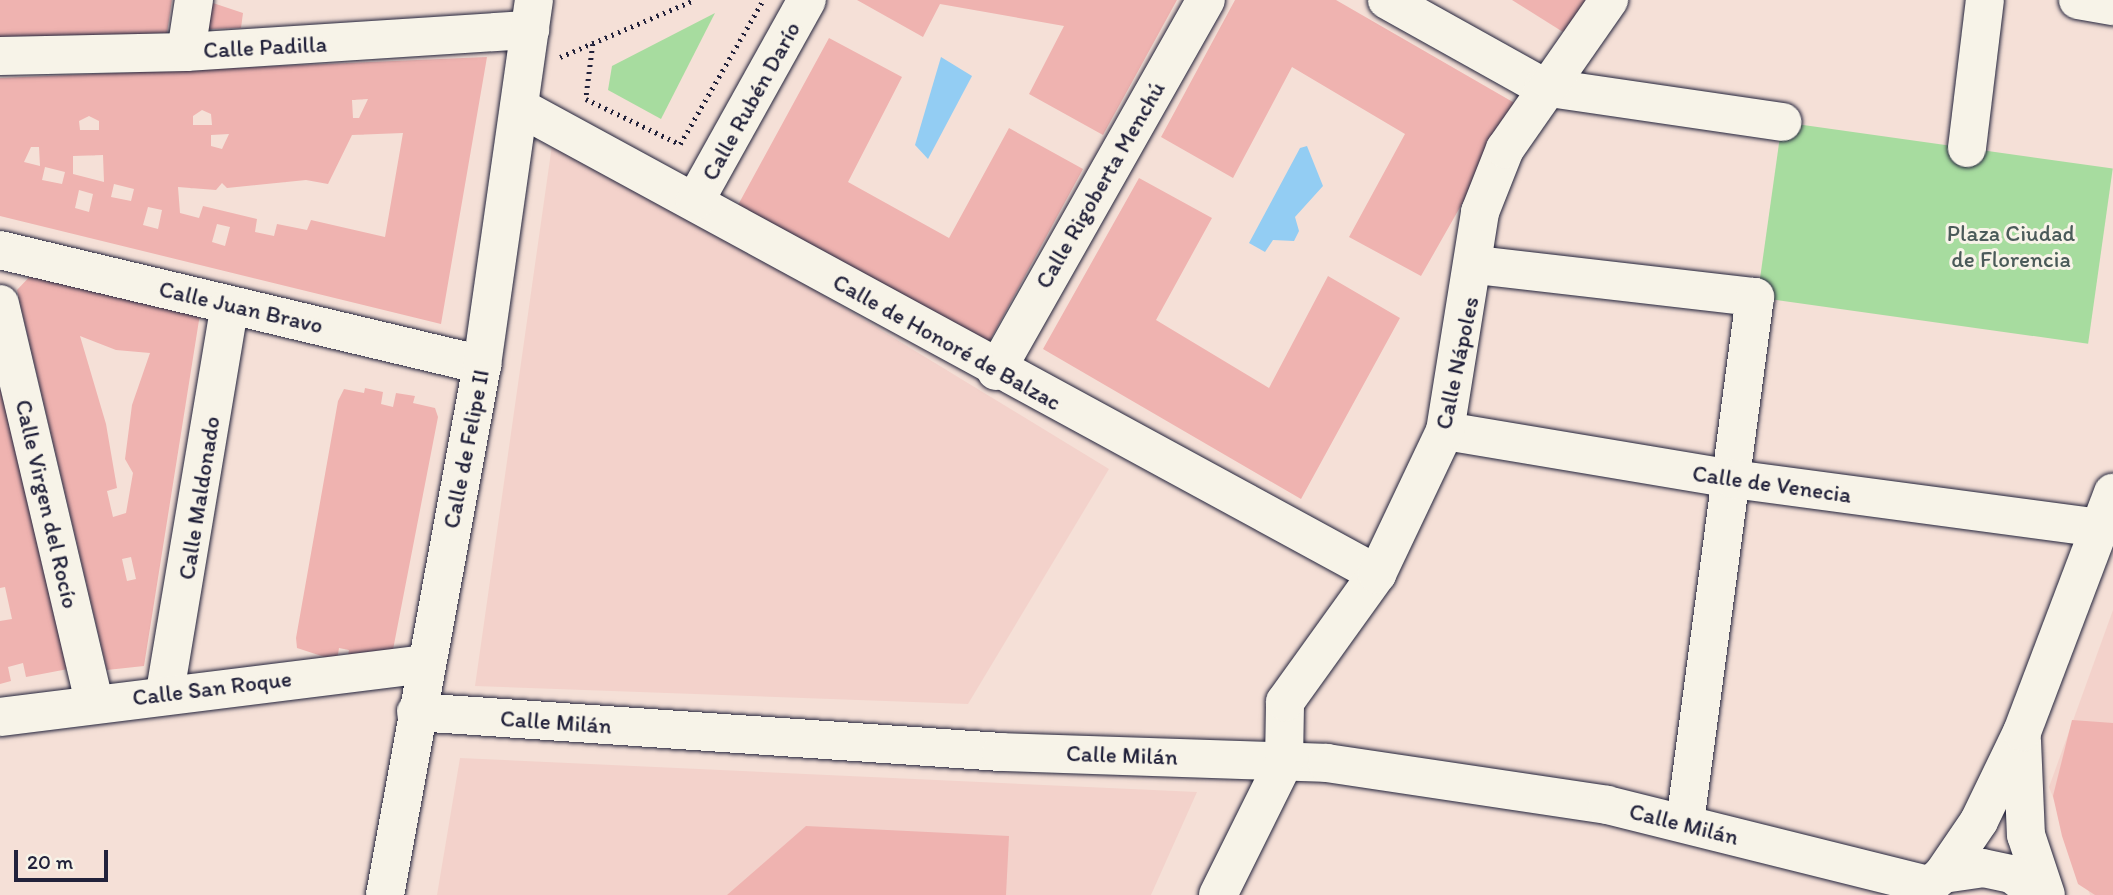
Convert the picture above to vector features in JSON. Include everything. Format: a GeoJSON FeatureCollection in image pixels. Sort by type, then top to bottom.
{"type":"FeatureCollection","features":[{"type":"Feature","properties":{"kind":"street"},"geometry":{"type":"LineString","coordinates":[[186,52],[194,0]]}},
{"type":"Feature","properties":{"kind":"street","name":"Calle Rubén Darío"},"geometry":{"type":"LineString","coordinates":[[695,201],[807,0]]}},
{"type":"Feature","properties":{"kind":"street","name":"Calle Rigoberta Menchú"},"geometry":{"type":"LineString","coordinates":[[996,370],[1206,0]]}},
{"type":"Feature","properties":{"kind":"street"},"geometry":{"type":"LineString","coordinates":[[1387,0],[1543,87],[1782,122]]}},
{"type":"Feature","properties":{"kind":"street","name":"Calle Nápoles"},"geometry":{"type":"LineString","coordinates":[[1284,762],[1286,702],[1377,574],[1445,431],[1477,265],[1480,212],[1505,149],[1543,87],[1609,0]]}},
{"type":"Feature","properties":{"kind":"street"},"geometry":{"type":"LineString","coordinates":[[1967,148],[1984,0]]}},
{"type":"Feature","properties":{"kind":"street"},"geometry":{"type":"LineString","coordinates":[[2078,0],[2113,6]]}},
{"type":"Feature","properties":{"kind":"street","name":"Calle Padilla"},"geometry":{"type":"LineString","coordinates":[[0,56],[186,52],[532,15]]}},
{"type":"Feature","properties":{"kind":"street","name":"Calle de Felipe II"},"geometry":{"type":"LineString","coordinates":[[384,895],[424,664],[482,365],[532,15]]}},
{"type":"Feature","properties":{"kind":"street","name":"Calle de Honoré de Balzac"},"geometry":{"type":"LineString","coordinates":[[519,107],[695,201],[996,370],[1377,574]]}},
{"type":"Feature","properties":{"kind":"street","name":"Calle Juan Bravo"},"geometry":{"type":"LineString","coordinates":[[0,250],[482,365]]}},
{"type":"Feature","properties":{"kind":"street"},"geometry":{"type":"LineString","coordinates":[[1477,265],[1755,297],[1685,822]]}},
{"type":"Feature","properties":{"kind":"street","name":"Calle Virgen del Rocío"},"geometry":{"type":"LineString","coordinates":[[0,304],[94,704]]}},
{"type":"Feature","properties":{"kind":"street","name":"Calle Maldonado"},"geometry":{"type":"LineString","coordinates":[[165,691],[230,305]]}},
{"type":"Feature","properties":{"kind":"street","name":"Calle de Venecia"},"geometry":{"type":"LineString","coordinates":[[1445,431],[1732,479],[2099,528]]}},
{"type":"Feature","properties":{"kind":"street"},"geometry":{"type":"LineString","coordinates":[[1930,885],[1979,821],[2022,732],[2113,493]]}},
{"type":"Feature","properties":{"kind":"street","name":"Calle San Roque"},"geometry":{"type":"LineString","coordinates":[[0,717],[165,691],[424,664]]}},
{"type":"Feature","properties":{"kind":"street","name":"Calle Milán"},"geometry":{"type":"LineString","coordinates":[[416,712],[923,747],[1284,762],[1685,822],[1819,860],[1930,885]]}},
{"type":"Feature","properties":{"kind":"street"},"geometry":{"type":"LineString","coordinates":[[2022,732],[2026,835],[2046,895]]}},
{"type":"Feature","properties":{"kind":"street"},"geometry":{"type":"LineString","coordinates":[[1218,895],[1284,762]]}},
{"type":"Feature","properties":{"kind":"street"},"geometry":{"type":"LineString","coordinates":[[1819,860],[1865,895]]}},
{"type":"Feature","properties":{"kind":"street"},"geometry":{"type":"LineString","coordinates":[[1930,885],[1983,868],[2012,874],[2039,895]]}},
{"type":"Feature","properties":{"kind":"path"},"geometry":{"type":"LineString","coordinates":[[694,0],[593,44],[586,99],[680,144],[764,0]]}},
{"type":"Feature","properties":{"kind":"shaded area"},"geometry":{"type":"Polygon","coordinates":[[[554,131],[1109,469],[968,704],[475,686],[554,131]]]}},
{"type":"Feature","properties":{"kind":"shaded area"},"geometry":{"type":"Polygon","coordinates":[[[2113,610],[2113,895],[2090,895],[2049,787],[2113,610]]]}},
{"type":"Feature","properties":{"kind":"shaded area"},"geometry":{"type":"Polygon","coordinates":[[[460,758],[1197,792],[1151,895],[437,895],[460,758]]]}},
{"type":"Feature","properties":{"kind":"green space"},"geometry":{"type":"Polygon","coordinates":[[[715,13],[661,119],[608,90],[612,66],[715,13]]]}},
{"type":"Feature","properties":{"kind":"green space","name":"Plaza Ciudad de Florencia"},"geometry":{"type":"Polygon","coordinates":[[[1782,122],[2113,168],[2088,344],[1757,297],[1782,122]]]}},
{"type":"Feature","properties":{"kind":"water"},"geometry":{"type":"Polygon","coordinates":[[[941,57],[972,76],[928,159],[915,145],[941,57]]]}},
{"type":"Feature","properties":{"kind":"water"},"geometry":{"type":"Polygon","coordinates":[[[1307,146],[1323,186],[1295,217],[1299,231],[1294,241],[1273,240],[1265,252],[1249,243],[1300,148],[1307,146]]]}},
{"type":"Feature","properties":{"kind":"building"},"geometry":{"type":"Polygon","coordinates":[[[0,0],[172,0],[167,33],[0,41],[0,0]]]}},
{"type":"Feature","properties":{"kind":"building"},"geometry":{"type":"Polygon","coordinates":[[[857,0],[1177,0],[1103,135],[1029,94],[1064,26],[940,4],[923,37],[857,0]]]}},
{"type":"Feature","properties":{"kind":"building"},"geometry":{"type":"Polygon","coordinates":[[[1235,0],[1336,0],[1518,105],[1421,276],[1349,237],[1405,134],[1292,67],[1233,178],[1161,137],[1235,0]]]}},
{"type":"Feature","properties":{"kind":"building"},"geometry":{"type":"Polygon","coordinates":[[[1512,0],[1588,0],[1563,32],[1512,0]]]}},
{"type":"Feature","properties":{"kind":"building"},"geometry":{"type":"Polygon","coordinates":[[[213,3],[243,13],[241,28],[208,29],[213,3]]]}},
{"type":"Feature","properties":{"kind":"building"},"geometry":{"type":"Polygon","coordinates":[[[829,38],[902,77],[848,182],[949,238],[1009,128],[1083,169],[982,355],[732,216],[829,38]]]}},
{"type":"Feature","properties":{"kind":"building"},"geometry":{"type":"Polygon","coordinates":[[[487,57],[441,324],[0,216],[0,78],[487,57]],[[368,99],[352,100],[353,118],[359,118],[368,99]],[[202,110],[193,116],[193,125],[212,125],[211,114],[202,110]],[[89,116],[79,121],[80,130],[99,130],[99,121],[89,116]],[[403,133],[352,135],[328,184],[306,180],[227,188],[222,183],[216,190],[178,187],[180,213],[199,218],[203,206],[257,219],[255,232],[274,236],[277,224],[307,230],[311,220],[385,237],[403,133]],[[229,134],[211,135],[211,146],[222,149],[229,134]],[[31,147],[24,162],[40,166],[39,147],[31,147]],[[103,155],[73,156],[73,174],[104,182],[103,155]],[[45,167],[42,180],[62,184],[65,172],[45,167]],[[114,184],[111,197],[131,201],[134,189],[114,184]],[[79,190],[75,208],[89,212],[93,194],[79,190]],[[148,207],[143,225],[158,229],[162,210],[148,207]],[[217,224],[212,242],[225,246],[230,227],[217,224]]]}},
{"type":"Feature","properties":{"kind":"building"},"geometry":{"type":"Polygon","coordinates":[[[1139,178],[1212,218],[1156,320],[1269,388],[1328,276],[1400,318],[1301,499],[1043,349],[1139,178]]]}},
{"type":"Feature","properties":{"kind":"building"},"geometry":{"type":"Polygon","coordinates":[[[34,272],[200,314],[144,666],[107,670],[17,290],[34,272]],[[80,336],[106,424],[117,488],[107,491],[113,517],[126,513],[133,473],[125,459],[132,405],[150,353],[116,350],[80,336]],[[131,557],[122,559],[127,581],[136,579],[131,557]]]}},
{"type":"Feature","properties":{"kind":"building"},"geometry":{"type":"Polygon","coordinates":[[[0,386],[68,669],[26,677],[23,663],[8,667],[11,681],[0,684],[0,621],[12,619],[5,587],[0,588],[0,386]]]}},
{"type":"Feature","properties":{"kind":"building"},"geometry":{"type":"Polygon","coordinates":[[[365,388],[383,392],[381,404],[393,407],[396,393],[415,396],[413,403],[435,408],[438,417],[391,660],[347,661],[349,650],[339,648],[337,661],[297,648],[296,638],[338,401],[344,389],[364,393],[365,388]]]}},
{"type":"Feature","properties":{"kind":"building"},"geometry":{"type":"Polygon","coordinates":[[[2072,720],[2113,723],[2113,895],[2095,895],[2078,884],[2062,836],[2053,796],[2072,720]]]}},
{"type":"Feature","properties":{"kind":"building"},"geometry":{"type":"Polygon","coordinates":[[[806,826],[1009,836],[1006,895],[727,895],[806,826]]]}}]}
